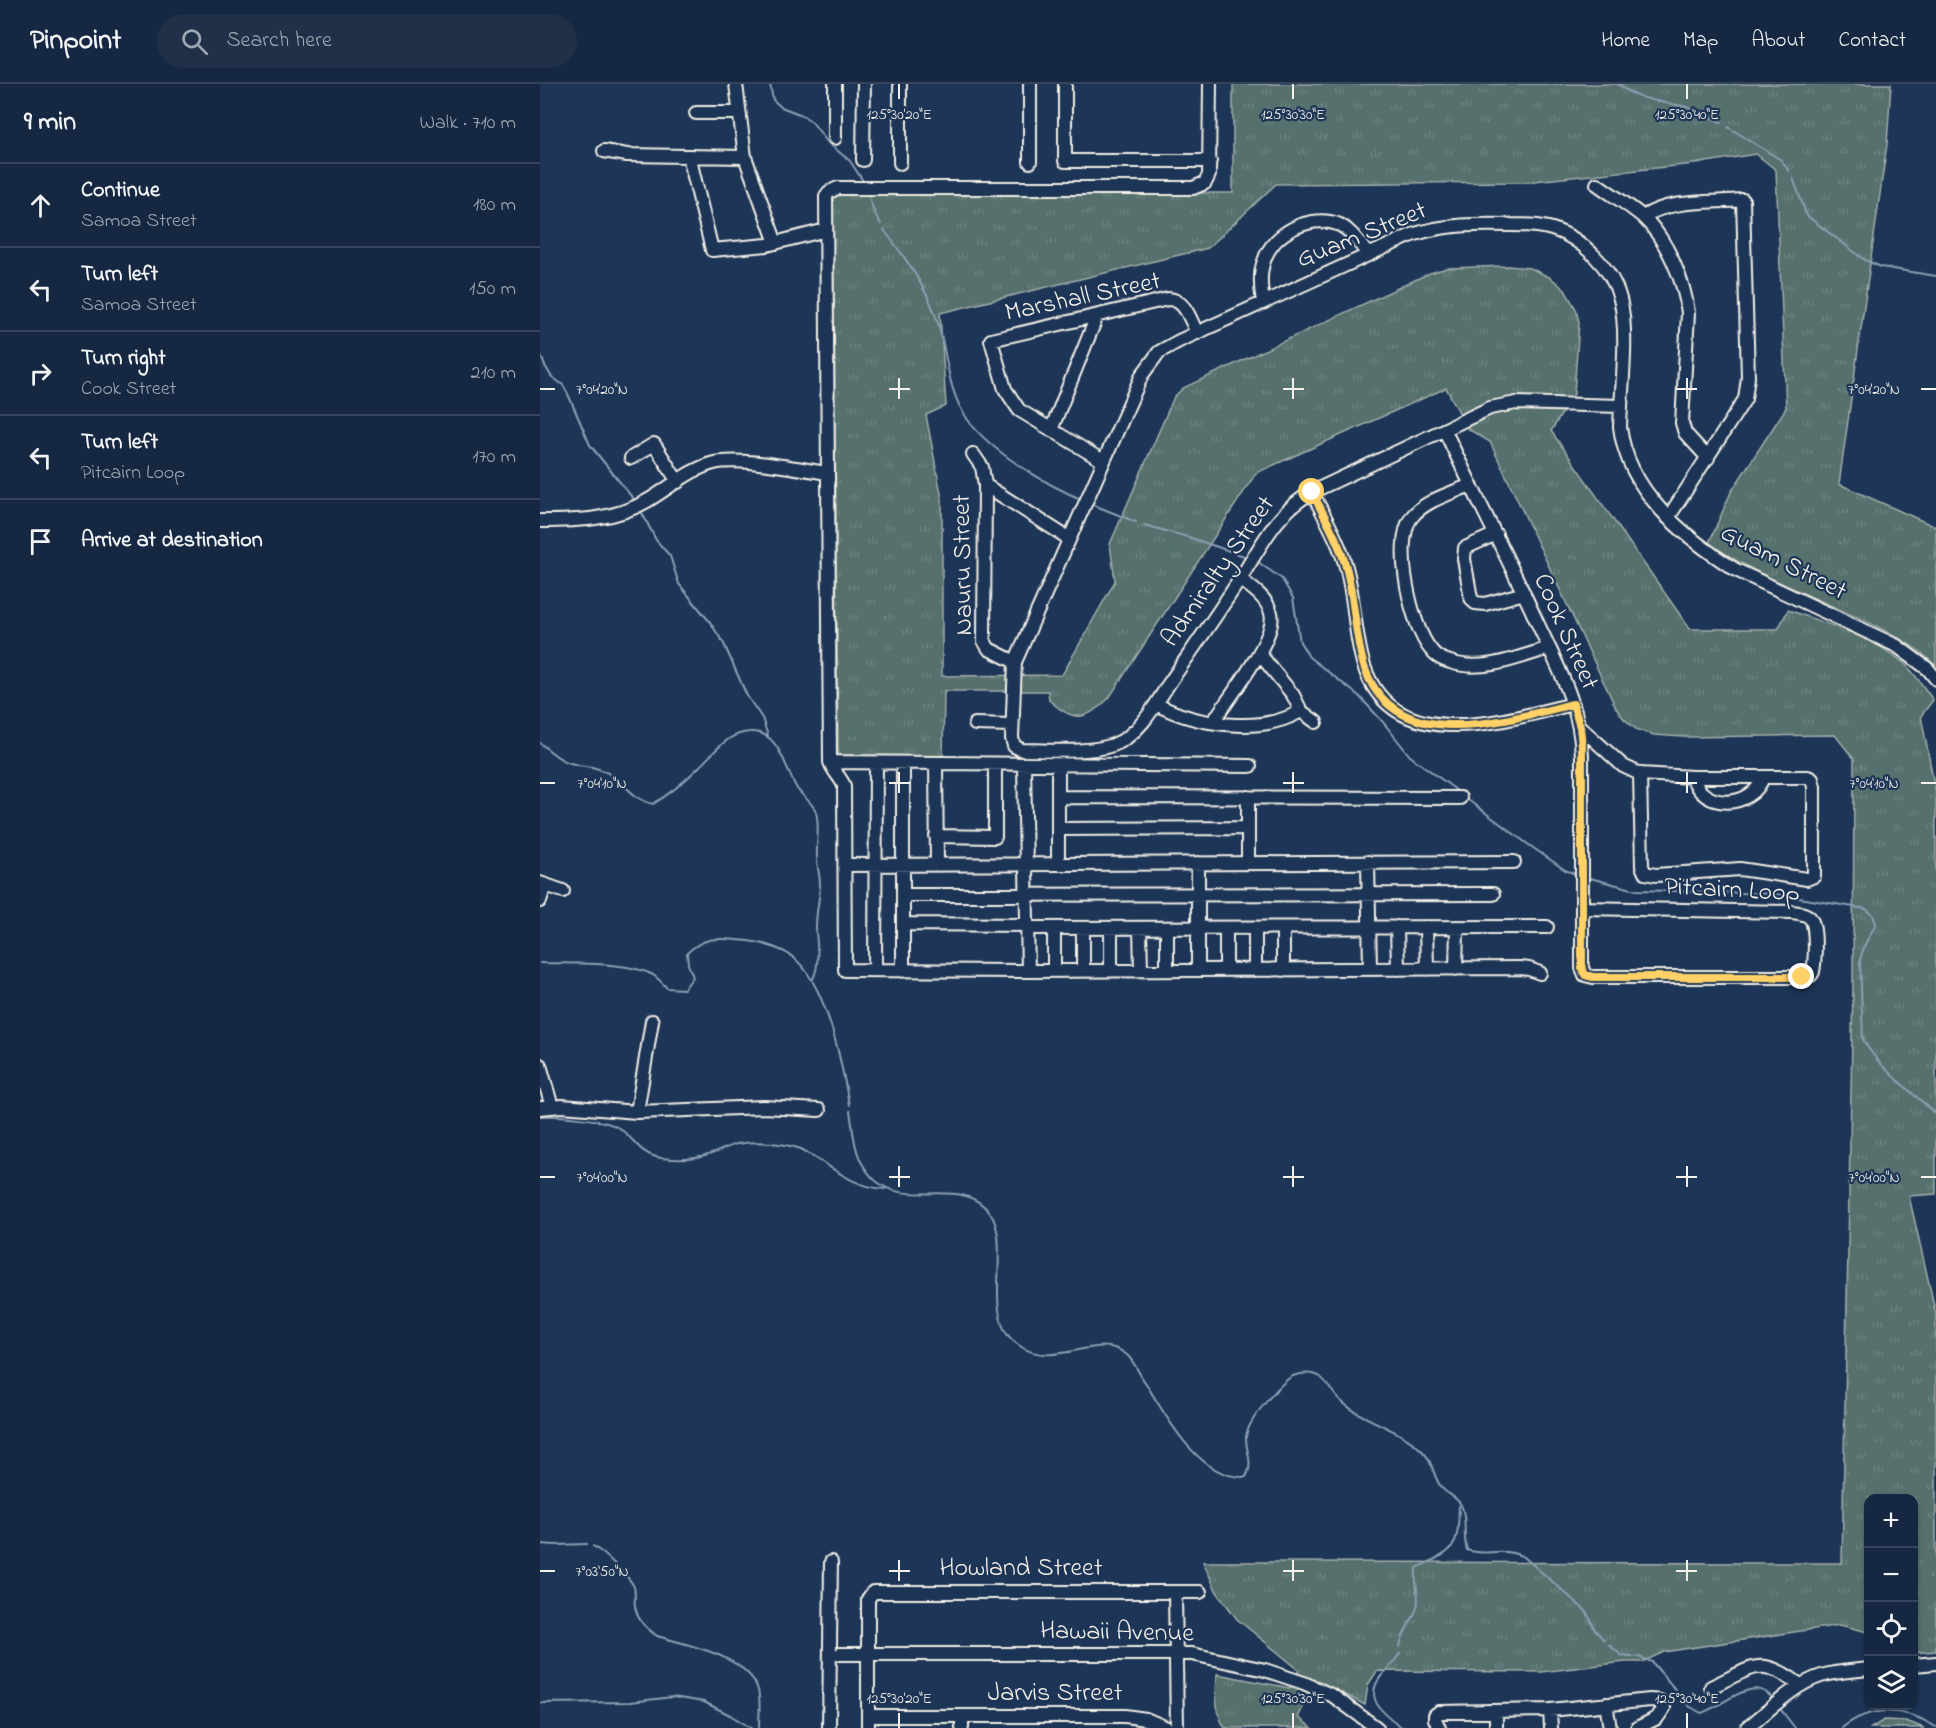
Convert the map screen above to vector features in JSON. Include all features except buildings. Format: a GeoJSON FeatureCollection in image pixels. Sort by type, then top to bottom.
{"type":"FeatureCollection","features":[{"type":"Feature","properties":{"kind":"street"},"geometry":{"type":"LineString","coordinates":[[736,84],[744,157],[776,243]]}},
{"type":"Feature","properties":{"kind":"street"},"geometry":{"type":"LineString","coordinates":[[834,138],[835,84]]}},
{"type":"Feature","properties":{"kind":"street"},"geometry":{"type":"LineString","coordinates":[[863,160],[864,84]]}},
{"type":"Feature","properties":{"kind":"street"},"geometry":{"type":"LineString","coordinates":[[900,84],[900,163]]}},
{"type":"Feature","properties":{"kind":"street"},"geometry":{"type":"LineString","coordinates":[[1030,84],[1030,162]]}},
{"type":"Feature","properties":{"kind":"street"},"geometry":{"type":"LineString","coordinates":[[1065,84],[1065,161],[1210,161]]}},
{"type":"Feature","properties":{"kind":"street"},"geometry":{"type":"LineString","coordinates":[[1210,84],[1209,175],[1204,183],[1187,189],[833,189],[826,196],[830,762],[844,786],[844,970],[1529,969],[1540,973]]}},
{"type":"Feature","properties":{"kind":"street"},"geometry":{"type":"LineString","coordinates":[[696,113],[739,112]]}},
{"type":"Feature","properties":{"kind":"street"},"geometry":{"type":"LineString","coordinates":[[604,151],[627,155],[744,157]]}},
{"type":"Feature","properties":{"kind":"street"},"geometry":{"type":"LineString","coordinates":[[689,156],[712,250],[776,243],[826,230]]}},
{"type":"Feature","properties":{"kind":"street"},"geometry":{"type":"LineString","coordinates":[[1597,184],[1643,217],[1664,244],[1682,282],[1687,298],[1688,313],[1682,423],[1685,433],[1708,458]]}},
{"type":"Feature","properties":{"kind":"street"},"geometry":{"type":"LineString","coordinates":[[1643,217],[1670,206],[1743,200],[1747,388],[1739,411],[1668,518]]}},
{"type":"Feature","properties":{"kind":"street"},"geometry":{"type":"LineString","coordinates":[[1263,302],[1261,274],[1263,261],[1273,244],[1296,226],[1320,221],[1341,226],[1349,231],[1369,255]]}},
{"type":"Feature","properties":{"kind":"street","name":"Guam Street"},"geometry":{"type":"LineString","coordinates":[[1014,746],[1012,725],[1014,662],[1080,511],[1150,362],[1159,352],[1197,333],[1369,255],[1430,229],[1461,225],[1551,228],[1580,243],[1594,256],[1608,273],[1620,297],[1624,336],[1620,427],[1626,456],[1648,495],[1668,518],[1713,555],[1736,570],[1841,617],[1897,646],[1920,663],[1936,679]]}},
{"type":"Feature","properties":{"kind":"street","name":"Marshall Street"},"geometry":{"type":"LineString","coordinates":[[1103,461],[1019,410],[1011,400],[1000,373],[991,340],[1174,299],[1184,306],[1197,333]]}},
{"type":"Feature","properties":{"kind":"street"},"geometry":{"type":"LineString","coordinates":[[1050,430],[1097,316]]}},
{"type":"Feature","properties":{"kind":"street","name":"Admiralty Street"},"geometry":{"type":"LineString","coordinates":[[1014,746],[1022,750],[1092,749],[1115,744],[1133,732],[1155,704],[1284,513],[1295,502],[1312,492],[1446,431],[1490,408],[1503,404],[1620,406]]}},
{"type":"Feature","properties":{"kind":"street","name":"Cook Street"},"geometry":{"type":"LineString","coordinates":[[1446,431],[1549,648],[1573,704],[1580,727],[1582,746],[1582,968],[1585,975]]}},
{"type":"Feature","properties":{"kind":"street"},"geometry":{"type":"LineString","coordinates":[[631,458],[654,444],[678,482]]}},
{"type":"Feature","properties":{"kind":"street","name":"Nauru Street"},"geometry":{"type":"LineString","coordinates":[[973,454],[982,467],[986,485],[984,641],[989,649],[1014,662]]}},
{"type":"Feature","properties":{"kind":"street"},"geometry":{"type":"LineString","coordinates":[[540,522],[580,520],[615,514],[637,507],[703,467],[729,461],[828,473]]}},
{"type":"Feature","properties":{"kind":"street"},"geometry":{"type":"LineString","coordinates":[[986,485],[1068,538]]}},
{"type":"Feature","properties":{"kind":"street"},"geometry":{"type":"LineString","coordinates":[[1471,485],[1416,512],[1406,529],[1403,542],[1405,571],[1418,628],[1432,652],[1451,663],[1466,665],[1502,662],[1549,648]]}},
{"type":"Feature","properties":{"kind":"street"},"geometry":{"type":"LineString","coordinates":[[1312,492],[1346,566],[1364,666],[1369,678],[1385,701],[1412,718],[1459,726],[1494,723],[1573,704]]}},
{"type":"Feature","properties":{"kind":"street"},"geometry":{"type":"LineString","coordinates":[[1496,534],[1465,548],[1464,559],[1471,598],[1480,605],[1524,594]]}},
{"type":"Feature","properties":{"kind":"street"},"geometry":{"type":"LineString","coordinates":[[1213,722],[1259,653],[1272,624],[1271,612],[1265,601],[1240,579]]}},
{"type":"Feature","properties":{"kind":"street"},"geometry":{"type":"LineString","coordinates":[[1259,653],[1293,695],[1301,711],[1316,722]]}},
{"type":"Feature","properties":{"kind":"street"},"geometry":{"type":"LineString","coordinates":[[1155,704],[1185,717],[1213,722],[1260,724],[1286,719],[1301,711]]}},
{"type":"Feature","properties":{"kind":"street"},"geometry":{"type":"LineString","coordinates":[[975,724],[1012,725]]}},
{"type":"Feature","properties":{"kind":"street"},"geometry":{"type":"LineString","coordinates":[[1580,727],[1623,766],[1640,774],[1693,777],[1803,776],[1812,779],[1816,872],[1812,879],[1740,869],[1650,875],[1645,873],[1642,866],[1640,774]]}},
{"type":"Feature","properties":{"kind":"street"},"geometry":{"type":"LineString","coordinates":[[830,762],[1250,766]]}},
{"type":"Feature","properties":{"kind":"street"},"geometry":{"type":"LineString","coordinates":[[875,970],[876,763]]}},
{"type":"Feature","properties":{"kind":"street"},"geometry":{"type":"LineString","coordinates":[[903,763],[903,971]]}},
{"type":"Feature","properties":{"kind":"street"},"geometry":{"type":"LineString","coordinates":[[936,764],[937,864]]}},
{"type":"Feature","properties":{"kind":"street"},"geometry":{"type":"LineString","coordinates":[[936,836],[995,837],[995,764]]}},
{"type":"Feature","properties":{"kind":"street"},"geometry":{"type":"LineString","coordinates":[[1024,765],[1028,971]]}},
{"type":"Feature","properties":{"kind":"street"},"geometry":{"type":"LineString","coordinates":[[1058,765],[1058,863]]}},
{"type":"Feature","properties":{"kind":"street"},"geometry":{"type":"LineString","coordinates":[[1693,777],[1697,789],[1716,801],[1736,800],[1753,794],[1763,777]]}},
{"type":"Feature","properties":{"kind":"street"},"geometry":{"type":"LineString","coordinates":[[1058,797],[1460,798]]}},
{"type":"Feature","properties":{"kind":"street"},"geometry":{"type":"LineString","coordinates":[[1248,797],[1248,862]]}},
{"type":"Feature","properties":{"kind":"street"},"geometry":{"type":"LineString","coordinates":[[1058,829],[1248,828]]}},
{"type":"Feature","properties":{"kind":"street"},"geometry":{"type":"LineString","coordinates":[[1368,862],[1370,969]]}},
{"type":"Feature","properties":{"kind":"street"},"geometry":{"type":"LineString","coordinates":[[845,865],[1514,862]]}},
{"type":"Feature","properties":{"kind":"street"},"geometry":{"type":"LineString","coordinates":[[1198,863],[1198,970]]}},
{"type":"Feature","properties":{"kind":"street"},"geometry":{"type":"LineString","coordinates":[[540,901],[542,884],[563,891]]}},
{"type":"Feature","properties":{"kind":"street"},"geometry":{"type":"LineString","coordinates":[[904,895],[1493,894]]}},
{"type":"Feature","properties":{"kind":"street","name":"Pitcairn Loop"},"geometry":{"type":"LineString","coordinates":[[1582,908],[1792,912],[1809,917],[1814,928],[1814,968],[1811,975],[1807,976],[1593,977],[1585,975]]}},
{"type":"Feature","properties":{"kind":"street"},"geometry":{"type":"LineString","coordinates":[[904,924],[1054,928],[1547,927]]}},
{"type":"Feature","properties":{"kind":"street"},"geometry":{"type":"LineString","coordinates":[[1397,927],[1398,969]]}},
{"type":"Feature","properties":{"kind":"street"},"geometry":{"type":"LineString","coordinates":[[1425,927],[1427,969]]}},
{"type":"Feature","properties":{"kind":"street"},"geometry":{"type":"LineString","coordinates":[[1456,969],[1457,927]]}},
{"type":"Feature","properties":{"kind":"street"},"geometry":{"type":"LineString","coordinates":[[1054,928],[1054,971]]}},
{"type":"Feature","properties":{"kind":"street"},"geometry":{"type":"LineString","coordinates":[[1083,928],[1083,970]]}},
{"type":"Feature","properties":{"kind":"street"},"geometry":{"type":"LineString","coordinates":[[1112,928],[1112,970]]}},
{"type":"Feature","properties":{"kind":"street"},"geometry":{"type":"LineString","coordinates":[[1140,928],[1141,970]]}},
{"type":"Feature","properties":{"kind":"street"},"geometry":{"type":"LineString","coordinates":[[1167,928],[1167,970]]}},
{"type":"Feature","properties":{"kind":"street"},"geometry":{"type":"LineString","coordinates":[[1226,928],[1226,970]]}},
{"type":"Feature","properties":{"kind":"street"},"geometry":{"type":"LineString","coordinates":[[1255,928],[1255,970]]}},
{"type":"Feature","properties":{"kind":"street"},"geometry":{"type":"LineString","coordinates":[[1283,928],[1283,970]]}},
{"type":"Feature","properties":{"kind":"street"},"geometry":{"type":"LineString","coordinates":[[637,1112],[652,1021]]}},
{"type":"Feature","properties":{"kind":"street"},"geometry":{"type":"LineString","coordinates":[[540,1065],[546,1108],[637,1112],[764,1107],[819,1110]]}},
{"type":"Feature","properties":{"kind":"street"},"geometry":{"type":"LineString","coordinates":[[829,1728],[831,1562]]}},
{"type":"Feature","properties":{"kind":"street","name":"Howland Street"},"geometry":{"type":"LineString","coordinates":[[868,1722],[868,1599],[873,1592],[1200,1592]]}},
{"type":"Feature","properties":{"kind":"street"},"geometry":{"type":"LineString","coordinates":[[1175,1592],[1177,1728]]}},
{"type":"Feature","properties":{"kind":"street","name":"Hawaii Avenue"},"geometry":{"type":"LineString","coordinates":[[840,1654],[1176,1654],[1208,1657],[1264,1670],[1304,1683],[1333,1696],[1377,1728]]}},
{"type":"Feature","properties":{"kind":"street"},"geometry":{"type":"LineString","coordinates":[[1918,1665],[1936,1663]]}},
{"type":"Feature","properties":{"kind":"street"},"geometry":{"type":"LineString","coordinates":[[1711,1687],[1762,1666],[1777,1670],[1800,1685]]}},
{"type":"Feature","properties":{"kind":"street"},"geometry":{"type":"LineString","coordinates":[[1747,1728],[1800,1685],[1829,1674],[1864,1670]]}},
{"type":"Feature","properties":{"kind":"street"},"geometry":{"type":"LineString","coordinates":[[1439,1728],[1435,1715],[1439,1712],[1550,1710],[1650,1700],[1660,1701],[1664,1708],[1661,1715],[1637,1728]]}},
{"type":"Feature","properties":{"kind":"street"},"geometry":{"type":"LineString","coordinates":[[1606,1704],[1610,1728]]}},
{"type":"Feature","properties":{"kind":"street"},"geometry":{"type":"LineString","coordinates":[[1550,1710],[1551,1728]]}},
{"type":"Feature","properties":{"kind":"street"},"geometry":{"type":"LineString","coordinates":[[1496,1712],[1496,1728]]}},
{"type":"Feature","properties":{"kind":"street","name":"Jarvis Street"},"geometry":{"type":"LineString","coordinates":[[868,1722],[962,1722],[1125,1716],[1146,1719],[1167,1728]]}},
{"type":"Feature","properties":{"kind":"green space"},"geometry":{"type":"Polygon","coordinates":[[[1233,84],[1891,84],[1887,144],[1839,484],[1936,527],[1936,666],[1900,639],[1860,618],[1769,578],[1709,543],[1731,492],[1786,408],[1776,170],[1756,154],[1694,164],[1525,182],[1276,184],[1208,248],[940,313],[946,406],[926,415],[942,499],[942,676],[1062,675],[1115,581],[1110,544],[1174,397],[1183,388],[1430,273],[1447,268],[1508,266],[1530,268],[1551,278],[1565,290],[1576,309],[1579,322],[1574,394],[1551,431],[1690,629],[1778,629],[1788,610],[1863,638],[1891,654],[1912,671],[1933,700],[1921,716],[1936,794],[1936,1194],[1909,1196],[1936,1314],[1936,1651],[1918,1653],[1918,1494],[1864,1494],[1864,1631],[1840,1625],[1664,1652],[1642,1662],[1541,1672],[1377,1671],[1368,1685],[1365,1705],[1318,1680],[1298,1717],[1312,1728],[1225,1728],[1221,1722],[1217,1702],[1217,1674],[1290,1688],[1299,1670],[1237,1619],[1217,1592],[1203,1562],[1842,1563],[1853,985],[1854,759],[1835,735],[1683,737],[1654,735],[1636,729],[1624,719],[1616,708],[1490,442],[1468,429],[1446,388],[1256,473],[1109,698],[1093,711],[1080,716],[1066,713],[1049,700],[1048,691],[944,691],[943,757],[838,756],[833,193],[1233,193],[1233,84]]]}},
{"type":"Feature","properties":{"kind":"green space"},"geometry":{"type":"Polygon","coordinates":[[[1884,1720],[1906,1721],[1924,1728],[1871,1728],[1884,1720]]]}},
{"type":"Feature","properties":{"kind":"waterway"},"geometry":{"type":"LineString","coordinates":[[770,84],[773,100],[781,107],[802,115],[812,122],[828,143],[850,161],[865,184]]}},
{"type":"Feature","properties":{"kind":"waterway"},"geometry":{"type":"LineString","coordinates":[[1618,84],[1634,94],[1650,100],[1686,107],[1722,123]]}},
{"type":"Feature","properties":{"kind":"waterway"},"geometry":{"type":"LineString","coordinates":[[1728,127],[1781,160],[1789,171]]}},
{"type":"Feature","properties":{"kind":"waterway"},"geometry":{"type":"LineString","coordinates":[[1793,178],[1807,216],[1865,260],[1881,267],[1936,276]]}},
{"type":"Feature","properties":{"kind":"waterway"},"geometry":{"type":"LineString","coordinates":[[867,192],[881,224]]}},
{"type":"Feature","properties":{"kind":"waterway"},"geometry":{"type":"LineString","coordinates":[[884,230],[915,273],[933,308],[941,333],[951,384],[968,420],[978,432],[1005,455],[1053,486],[1083,500]]}},
{"type":"Feature","properties":{"kind":"waterway"},"geometry":{"type":"LineString","coordinates":[[540,352],[551,376],[563,385],[568,394],[590,445],[635,501]]}},
{"type":"Feature","properties":{"kind":"waterway"},"geometry":{"type":"LineString","coordinates":[[1091,504],[1136,522]]}},
{"type":"Feature","properties":{"kind":"waterway"},"geometry":{"type":"LineString","coordinates":[[641,511],[656,540],[670,556],[679,584],[710,622],[724,644],[747,696],[762,718],[768,736]]}},
{"type":"Feature","properties":{"kind":"waterway"},"geometry":{"type":"LineString","coordinates":[[1144,525],[1247,557]]}},
{"type":"Feature","properties":{"kind":"waterway"},"geometry":{"type":"LineString","coordinates":[[1255,560],[1282,579],[1293,598],[1300,642],[1309,657],[1359,696],[1410,756],[1460,793]]}},
{"type":"Feature","properties":{"kind":"waterway"},"geometry":{"type":"LineString","coordinates":[[540,743],[567,762],[597,768],[609,774],[637,797],[653,804],[683,782],[728,740],[750,732],[768,737],[780,752],[796,787],[816,812],[820,885],[816,921],[817,960],[813,979]]}},
{"type":"Feature","properties":{"kind":"waterway"},"geometry":{"type":"LineString","coordinates":[[1464,797],[1565,870],[1578,875]]}},
{"type":"Feature","properties":{"kind":"waterway"},"geometry":{"type":"LineString","coordinates":[[1586,877],[1636,890],[1775,894],[1866,909],[1873,915],[1876,924],[1864,946],[1860,960],[1863,1039],[1886,1069],[1935,1113]]}},
{"type":"Feature","properties":{"kind":"waterway"},"geometry":{"type":"LineString","coordinates":[[540,963],[629,967],[653,975],[667,988],[684,989],[693,977],[687,953],[704,941],[716,939],[744,941],[765,944],[784,952],[803,967],[823,1002],[837,1046],[849,1105]]}},
{"type":"Feature","properties":{"kind":"waterway"},"geometry":{"type":"LineString","coordinates":[[850,1111],[858,1155],[865,1168],[878,1183],[894,1190],[910,1193],[961,1195],[977,1201],[990,1213],[998,1237],[1000,1316],[1004,1329],[1017,1344],[1036,1353],[1064,1353],[1104,1347],[1116,1349],[1127,1355],[1174,1428],[1199,1457],[1213,1468],[1229,1475],[1246,1477],[1250,1462],[1247,1431],[1262,1406],[1291,1377],[1303,1374],[1319,1376],[1350,1408],[1405,1438],[1425,1454],[1441,1487],[1461,1505],[1467,1550],[1508,1552],[1524,1557],[1586,1611],[1595,1630],[1604,1640]]}},
{"type":"Feature","properties":{"kind":"waterway"},"geometry":{"type":"LineString","coordinates":[[540,1116],[580,1118],[610,1124],[623,1131],[641,1149],[661,1158],[699,1157],[745,1143],[786,1145],[801,1149],[851,1180],[885,1189]]}},
{"type":"Feature","properties":{"kind":"waterway"},"geometry":{"type":"LineString","coordinates":[[1400,1647],[1417,1607],[1415,1578],[1417,1568],[1441,1556],[1451,1548],[1458,1531],[1459,1506]]}},
{"type":"Feature","properties":{"kind":"waterway"},"geometry":{"type":"LineString","coordinates":[[540,1544],[587,1544]]}},
{"type":"Feature","properties":{"kind":"waterway"},"geometry":{"type":"LineString","coordinates":[[593,1546],[616,1565],[632,1583],[635,1589],[635,1606],[638,1615],[649,1630],[657,1636],[730,1660],[752,1678],[759,1695],[759,1728]]}},
{"type":"Feature","properties":{"kind":"waterway"},"geometry":{"type":"LineString","coordinates":[[1609,1645],[1621,1655],[1639,1657],[1652,1662],[1689,1706],[1701,1713],[1747,1690],[1756,1689],[1765,1692],[1773,1699]]}},
{"type":"Feature","properties":{"kind":"waterway"},"geometry":{"type":"LineString","coordinates":[[1400,1653],[1382,1675],[1374,1692],[1378,1706],[1403,1728]]}},
{"type":"Feature","properties":{"kind":"waterway"},"geometry":{"type":"LineString","coordinates":[[540,1703],[630,1702],[673,1697],[704,1702],[751,1728]]}},
{"type":"Feature","properties":{"kind":"waterway"},"geometry":{"type":"LineString","coordinates":[[1778,1706],[1795,1728]]}},
{"type":"Feature","properties":{"kind":"waterway"},"geometry":{"type":"LineString","coordinates":[[1842,1728],[1865,1715],[1888,1711],[1912,1715],[1936,1727]]}},
{"type":"Feature","properties":{"kind":"route"},"geometry":{"type":"LineString","coordinates":[[1312,492],[1346,566],[1364,666],[1377,692],[1385,701],[1412,718],[1459,726],[1494,723],[1573,704],[1580,727],[1582,746],[1582,968],[1585,975],[1588,977],[1802,977]]}}]}
